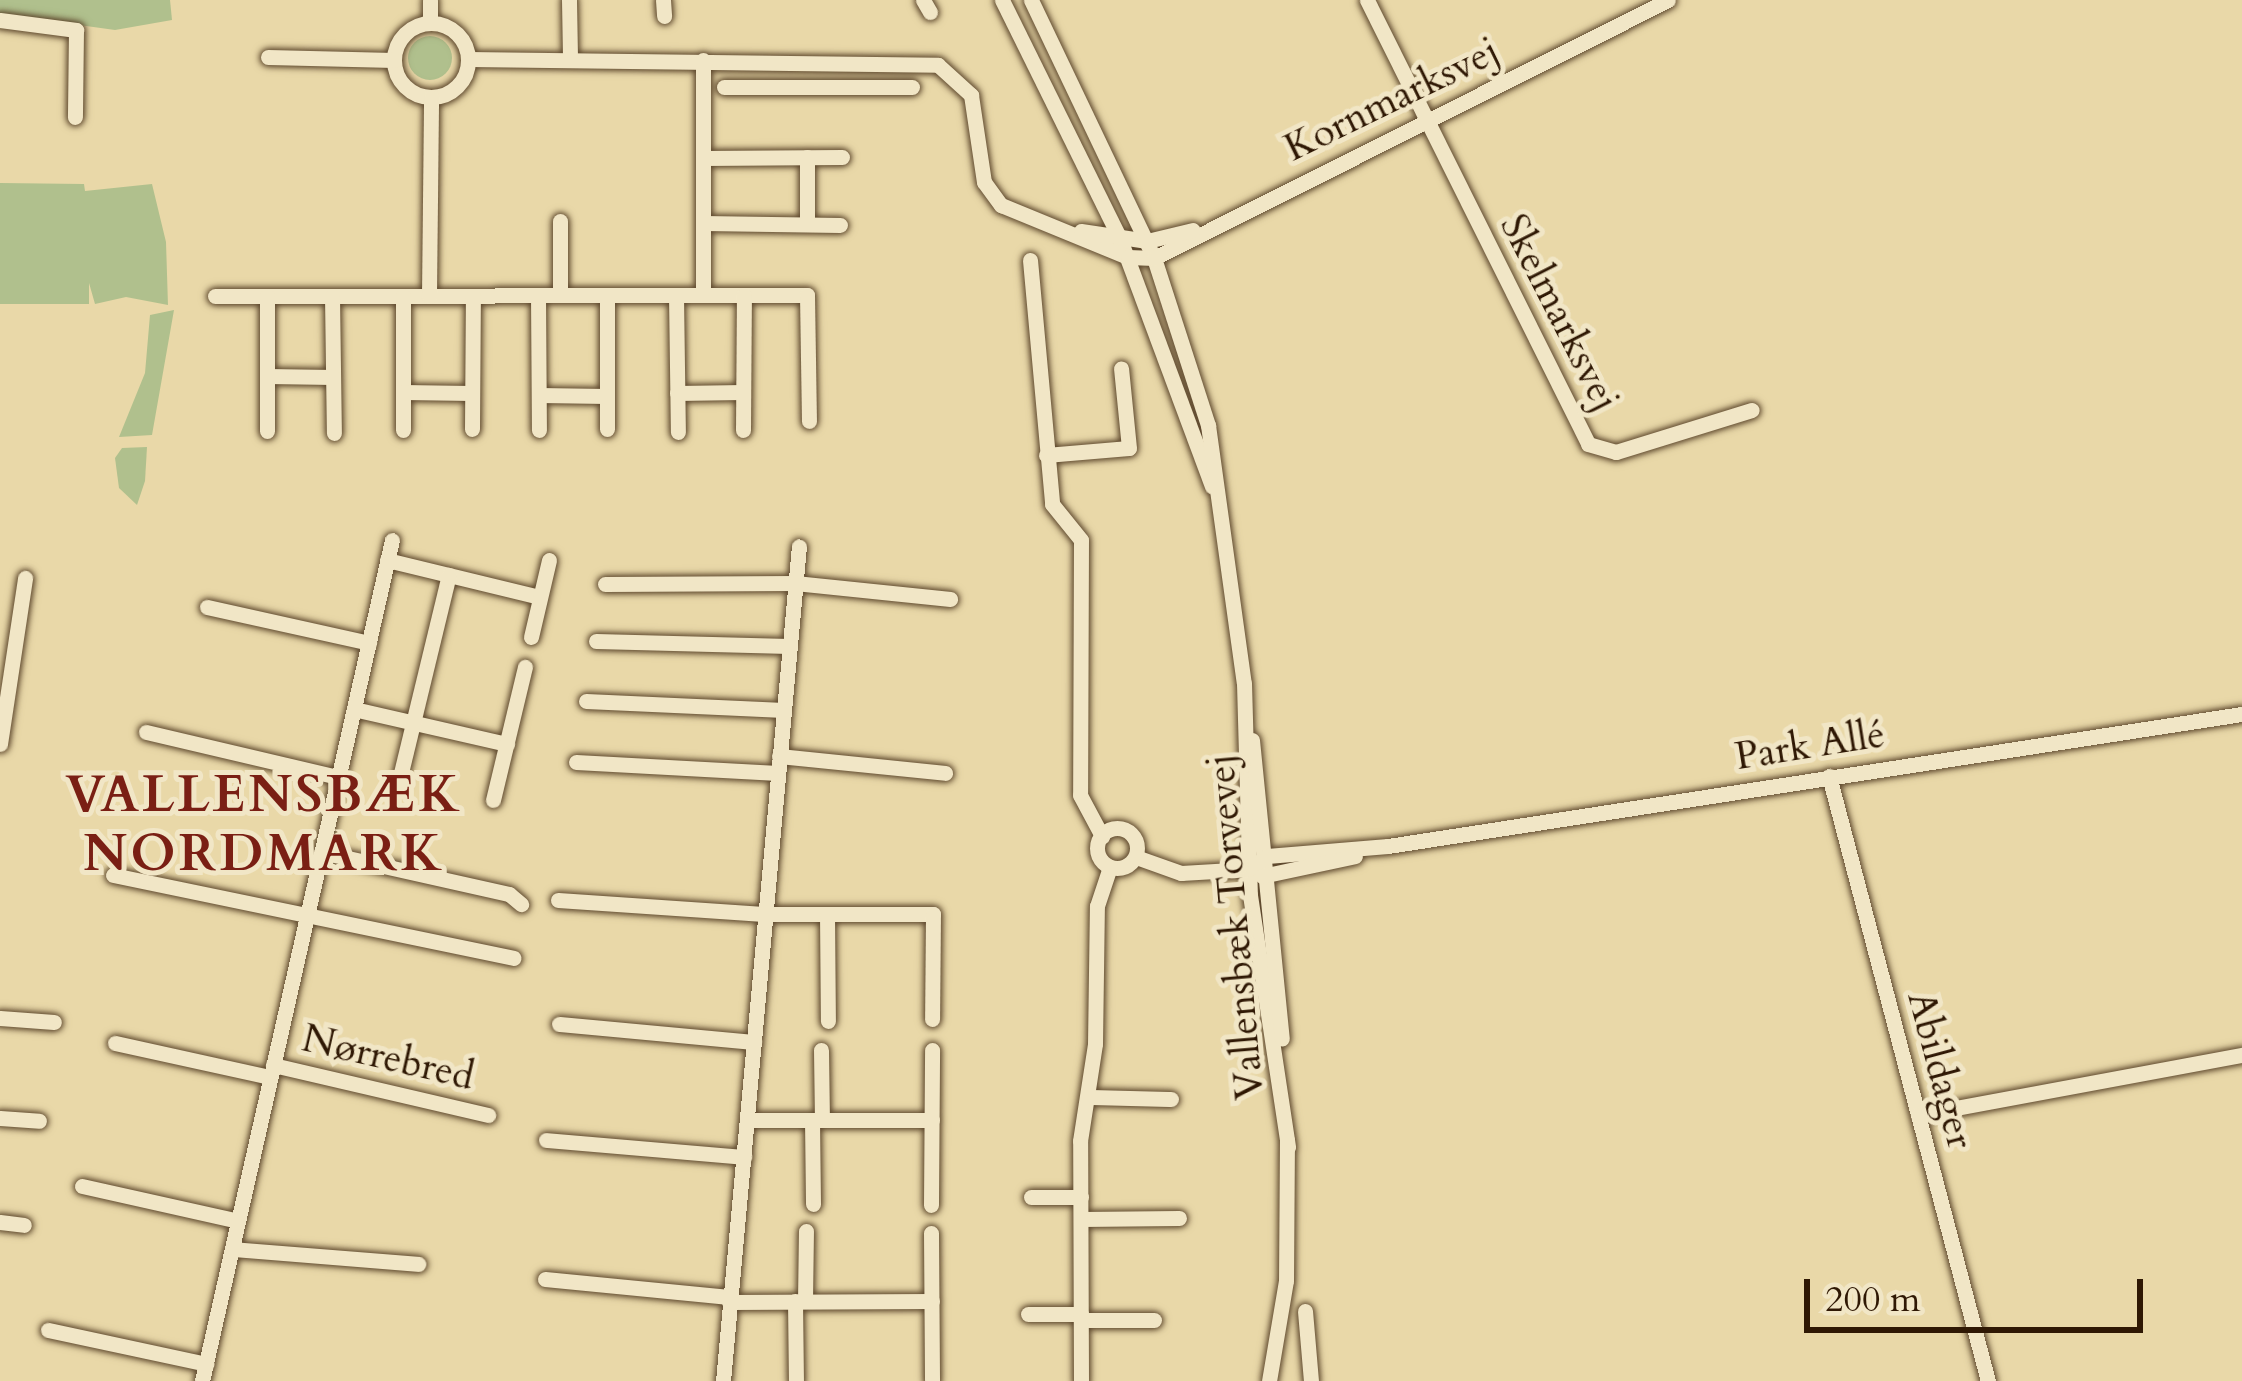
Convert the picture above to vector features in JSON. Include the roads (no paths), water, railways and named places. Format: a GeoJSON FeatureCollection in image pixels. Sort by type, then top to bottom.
{"type":"FeatureCollection","features":[{"type":"Feature","properties":{"kind":"street"},"geometry":{"type":"LineString","coordinates":[[430,0],[430,23]]}},
{"type":"Feature","properties":{"kind":"street"},"geometry":{"type":"LineString","coordinates":[[569,0],[570,60]]}},
{"type":"Feature","properties":{"kind":"street","name":"Vallensbæk Torvevej"},"geometry":{"type":"LineString","coordinates":[[1002,0],[1128,257],[1188,439],[1218,498]]}},
{"type":"Feature","properties":{"kind":"street","name":"Vallensbæk Torvevej"},"geometry":{"type":"LineString","coordinates":[[1031,0],[1154,258],[1197,381],[1218,498],[1267,856],[1288,1147],[1286,1281],[1269,1381]]}},
{"type":"Feature","properties":{"kind":"street","name":"Skelmarksvej"},"geometry":{"type":"LineString","coordinates":[[1367,0],[1588,444],[1616,452],[1752,410]]}},
{"type":"Feature","properties":{"kind":"street","name":"Kornmarksvej"},"geometry":{"type":"LineString","coordinates":[[1154,258],[1207,226],[1668,0]]}},
{"type":"Feature","properties":{"kind":"street"},"geometry":{"type":"LineString","coordinates":[[0,20],[76,29],[75,116]]}},
{"type":"Feature","properties":{"kind":"street"},"geometry":{"type":"LineString","coordinates":[[430,23],[458,35],[467,58],[459,84],[431,97],[404,86],[394,60],[406,32],[430,23]]}},
{"type":"Feature","properties":{"kind":"street"},"geometry":{"type":"LineString","coordinates":[[268,57],[394,60]]}},
{"type":"Feature","properties":{"kind":"street"},"geometry":{"type":"LineString","coordinates":[[467,58],[786,61],[948,69],[970,95],[993,196],[1128,257],[1154,258]]}},
{"type":"Feature","properties":{"kind":"street"},"geometry":{"type":"LineString","coordinates":[[703,60],[703,295]]}},
{"type":"Feature","properties":{"kind":"street"},"geometry":{"type":"LineString","coordinates":[[786,61],[787,88]]}},
{"type":"Feature","properties":{"kind":"street"},"geometry":{"type":"LineString","coordinates":[[724,87],[912,87]]}},
{"type":"Feature","properties":{"kind":"street"},"geometry":{"type":"LineString","coordinates":[[429,296],[431,97]]}},
{"type":"Feature","properties":{"kind":"street"},"geometry":{"type":"LineString","coordinates":[[703,158],[842,157]]}},
{"type":"Feature","properties":{"kind":"street"},"geometry":{"type":"LineString","coordinates":[[807,158],[807,224]]}},
{"type":"Feature","properties":{"kind":"street"},"geometry":{"type":"LineString","coordinates":[[560,221],[560,295]]}},
{"type":"Feature","properties":{"kind":"street"},"geometry":{"type":"LineString","coordinates":[[703,223],[840,225]]}},
{"type":"Feature","properties":{"kind":"street","name":"Kornmarksvej"},"geometry":{"type":"LineString","coordinates":[[1057,228],[1147,241],[1207,226]]}},
{"type":"Feature","properties":{"kind":"street"},"geometry":{"type":"LineString","coordinates":[[1030,260],[1052,504],[1081,540],[1080,796],[1102,836],[1099,856],[1110,867]]}},
{"type":"Feature","properties":{"kind":"street"},"geometry":{"type":"LineString","coordinates":[[607,295],[607,429]]}},
{"type":"Feature","properties":{"kind":"street"},"geometry":{"type":"LineString","coordinates":[[676,295],[678,433]]}},
{"type":"Feature","properties":{"kind":"street"},"geometry":{"type":"LineString","coordinates":[[743,430],[744,295]]}},
{"type":"Feature","properties":{"kind":"street"},"geometry":{"type":"LineString","coordinates":[[215,296],[807,295],[809,421]]}},
{"type":"Feature","properties":{"kind":"street"},"geometry":{"type":"LineString","coordinates":[[267,431],[268,296]]}},
{"type":"Feature","properties":{"kind":"street"},"geometry":{"type":"LineString","coordinates":[[332,296],[334,433]]}},
{"type":"Feature","properties":{"kind":"street"},"geometry":{"type":"LineString","coordinates":[[403,296],[403,430]]}},
{"type":"Feature","properties":{"kind":"street"},"geometry":{"type":"LineString","coordinates":[[472,429],[473,296]]}},
{"type":"Feature","properties":{"kind":"street"},"geometry":{"type":"LineString","coordinates":[[538,296],[539,430]]}},
{"type":"Feature","properties":{"kind":"street"},"geometry":{"type":"LineString","coordinates":[[1046,455],[1129,448],[1121,368]]}},
{"type":"Feature","properties":{"kind":"street"},"geometry":{"type":"LineString","coordinates":[[267,376],[333,377]]}},
{"type":"Feature","properties":{"kind":"street"},"geometry":{"type":"LineString","coordinates":[[403,392],[471,392]]}},
{"type":"Feature","properties":{"kind":"street"},"geometry":{"type":"LineString","coordinates":[[677,393],[743,392]]}},
{"type":"Feature","properties":{"kind":"street"},"geometry":{"type":"LineString","coordinates":[[538,395],[607,396]]}},
{"type":"Feature","properties":{"kind":"street","name":"Nørrebred"},"geometry":{"type":"LineString","coordinates":[[48,1330],[204,1372],[392,541]]}},
{"type":"Feature","properties":{"kind":"street"},"geometry":{"type":"LineString","coordinates":[[723,1381],[799,546]]}},
{"type":"Feature","properties":{"kind":"street"},"geometry":{"type":"LineString","coordinates":[[387,560],[541,597]]}},
{"type":"Feature","properties":{"kind":"street"},"geometry":{"type":"LineString","coordinates":[[531,637],[549,560]]}},
{"type":"Feature","properties":{"kind":"street"},"geometry":{"type":"LineString","coordinates":[[399,782],[449,575]]}},
{"type":"Feature","properties":{"kind":"street"},"geometry":{"type":"LineString","coordinates":[[0,744],[25,578]]}},
{"type":"Feature","properties":{"kind":"street"},"geometry":{"type":"LineString","coordinates":[[605,584],[795,583],[950,599]]}},
{"type":"Feature","properties":{"kind":"street"},"geometry":{"type":"LineString","coordinates":[[207,607],[369,643]]}},
{"type":"Feature","properties":{"kind":"street"},"geometry":{"type":"LineString","coordinates":[[596,641],[789,646]]}},
{"type":"Feature","properties":{"kind":"street"},"geometry":{"type":"LineString","coordinates":[[493,800],[525,667]]}},
{"type":"Feature","properties":{"kind":"street"},"geometry":{"type":"LineString","coordinates":[[586,700],[784,710]]}},
{"type":"Feature","properties":{"kind":"street","name":"Vallensbæk Torvevej"},"geometry":{"type":"LineString","coordinates":[[1245,702],[1249,869],[1288,1147]]}},
{"type":"Feature","properties":{"kind":"street"},"geometry":{"type":"LineString","coordinates":[[354,709],[507,744]]}},
{"type":"Feature","properties":{"kind":"street","name":"Park Allé"},"geometry":{"type":"LineString","coordinates":[[1267,856],[1388,846],[2242,714]]}},
{"type":"Feature","properties":{"kind":"street"},"geometry":{"type":"LineString","coordinates":[[146,732],[338,777]]}},
{"type":"Feature","properties":{"kind":"street"},"geometry":{"type":"LineString","coordinates":[[576,762],[944,773]]}},
{"type":"Feature","properties":{"kind":"street","name":"Abildager"},"geometry":{"type":"LineString","coordinates":[[1829,776],[1988,1381]]}},
{"type":"Feature","properties":{"kind":"street"},"geometry":{"type":"LineString","coordinates":[[1102,836],[1128,831],[1136,857]]}},
{"type":"Feature","properties":{"kind":"street","name":"Park Allé"},"geometry":{"type":"LineString","coordinates":[[1268,878],[1388,846]]}},
{"type":"Feature","properties":{"kind":"street"},"geometry":{"type":"LineString","coordinates":[[322,852],[509,894],[521,904]]}},
{"type":"Feature","properties":{"kind":"street"},"geometry":{"type":"LineString","coordinates":[[1249,869],[1267,856]]}},
{"type":"Feature","properties":{"kind":"street"},"geometry":{"type":"LineString","coordinates":[[1110,867],[1136,857],[1180,874],[1249,869],[1268,878]]}},
{"type":"Feature","properties":{"kind":"street"},"geometry":{"type":"LineString","coordinates":[[1081,1381],[1081,1197],[1097,906],[1110,867]]}},
{"type":"Feature","properties":{"kind":"street"},"geometry":{"type":"LineString","coordinates":[[113,875],[306,920],[513,958]]}},
{"type":"Feature","properties":{"kind":"street"},"geometry":{"type":"LineString","coordinates":[[558,900],[764,914],[933,914],[932,1019]]}},
{"type":"Feature","properties":{"kind":"street"},"geometry":{"type":"LineString","coordinates":[[827,914],[828,1022]]}},
{"type":"Feature","properties":{"kind":"street"},"geometry":{"type":"LineString","coordinates":[[0,1018],[54,1022]]}},
{"type":"Feature","properties":{"kind":"street"},"geometry":{"type":"LineString","coordinates":[[559,1024],[754,1042]]}},
{"type":"Feature","properties":{"kind":"street","name":"Nørrebred"},"geometry":{"type":"LineString","coordinates":[[115,1043],[488,1115]]}},
{"type":"Feature","properties":{"kind":"street"},"geometry":{"type":"LineString","coordinates":[[813,1204],[821,1050]]}},
{"type":"Feature","properties":{"kind":"street"},"geometry":{"type":"LineString","coordinates":[[932,1050],[932,1205]]}},
{"type":"Feature","properties":{"kind":"street"},"geometry":{"type":"LineString","coordinates":[[1918,1115],[2242,1055]]}},
{"type":"Feature","properties":{"kind":"street"},"geometry":{"type":"LineString","coordinates":[[1089,1097],[1171,1099]]}},
{"type":"Feature","properties":{"kind":"street"},"geometry":{"type":"LineString","coordinates":[[0,1118],[39,1121]]}},
{"type":"Feature","properties":{"kind":"street"},"geometry":{"type":"LineString","coordinates":[[747,1120],[932,1120]]}},
{"type":"Feature","properties":{"kind":"street"},"geometry":{"type":"LineString","coordinates":[[546,1139],[744,1157]]}},
{"type":"Feature","properties":{"kind":"street"},"geometry":{"type":"LineString","coordinates":[[82,1186],[238,1221]]}},
{"type":"Feature","properties":{"kind":"street"},"geometry":{"type":"LineString","coordinates":[[1031,1197],[1081,1197]]}},
{"type":"Feature","properties":{"kind":"street"},"geometry":{"type":"LineString","coordinates":[[1081,1219],[1179,1218]]}},
{"type":"Feature","properties":{"kind":"street"},"geometry":{"type":"LineString","coordinates":[[0,1222],[24,1225]]}},
{"type":"Feature","properties":{"kind":"street"},"geometry":{"type":"LineString","coordinates":[[796,1381],[806,1231]]}},
{"type":"Feature","properties":{"kind":"street"},"geometry":{"type":"LineString","coordinates":[[932,1233],[932,1380]]}},
{"type":"Feature","properties":{"kind":"street"},"geometry":{"type":"LineString","coordinates":[[232,1250],[418,1264]]}},
{"type":"Feature","properties":{"kind":"street"},"geometry":{"type":"LineString","coordinates":[[545,1279],[729,1299],[932,1301]]}},
{"type":"Feature","properties":{"kind":"street"},"geometry":{"type":"LineString","coordinates":[[1306,1312],[1312,1381]]}},
{"type":"Feature","properties":{"kind":"street"},"geometry":{"type":"LineString","coordinates":[[1028,1314],[1154,1320]]}},
{"type":"Feature","properties":{"kind":"district","name":"VALLENSBÆK NORDMARK"},"geometry":{"type":"Point","coordinates":[264,825]}}]}
